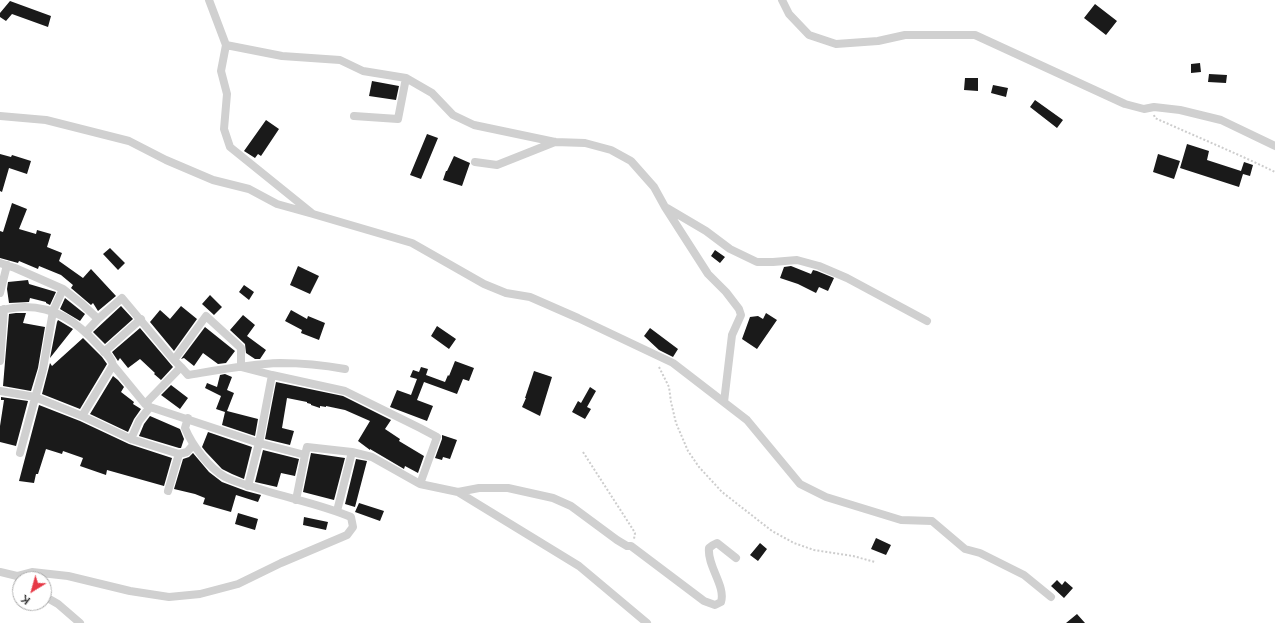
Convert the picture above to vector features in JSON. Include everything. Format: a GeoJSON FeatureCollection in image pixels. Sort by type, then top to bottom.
{"type":"FeatureCollection","features":[{"type":"Feature","properties":{"kind":"street"},"geometry":{"type":"LineString","coordinates":[[209,0],[226,45],[221,71],[227,94],[224,129],[230,147],[313,214]]}},
{"type":"Feature","properties":{"kind":"street"},"geometry":{"type":"LineString","coordinates":[[782,0],[789,14],[809,35],[836,44],[878,41],[905,35],[975,35],[1125,104],[1144,109],[1154,107],[1180,110],[1221,120],[1275,146]]}},
{"type":"Feature","properties":{"kind":"street"},"geometry":{"type":"LineString","coordinates":[[226,45],[282,56],[340,60],[363,71],[406,78],[432,93],[453,114],[474,125],[556,142],[585,143],[611,150],[631,161],[654,187],[665,207],[708,274],[726,292],[739,309],[741,315],[732,335],[724,402]]}},
{"type":"Feature","properties":{"kind":"street"},"geometry":{"type":"LineString","coordinates":[[354,116],[398,119],[406,78]]}},
{"type":"Feature","properties":{"kind":"street"},"geometry":{"type":"LineString","coordinates":[[0,116],[46,120],[129,141],[166,160],[213,180],[249,189],[277,204],[412,243],[484,284],[506,293],[530,298],[578,318],[673,363],[747,420],[800,484],[826,496],[901,520],[932,521],[965,549],[980,554],[1024,574],[1051,597]]}},
{"type":"Feature","properties":{"kind":"street"},"geometry":{"type":"LineString","coordinates":[[475,162],[497,165],[556,142]]}},
{"type":"Feature","properties":{"kind":"street"},"geometry":{"type":"LineString","coordinates":[[665,207],[706,231],[730,249],[756,262],[797,260],[819,266],[847,278],[928,321]]}},
{"type":"Feature","properties":{"kind":"street"},"geometry":{"type":"LineString","coordinates":[[0,293],[3,264],[63,289],[98,319]]}},
{"type":"Feature","properties":{"kind":"street"},"geometry":{"type":"LineString","coordinates":[[20,453],[43,369],[53,311],[63,289]]}},
{"type":"Feature","properties":{"kind":"street"},"geometry":{"type":"LineString","coordinates":[[86,332],[98,319],[122,298],[188,375],[241,367],[287,363],[315,364],[345,369]]}},
{"type":"Feature","properties":{"kind":"street"},"geometry":{"type":"LineString","coordinates":[[0,361],[2,309],[26,307],[53,311],[70,319],[86,332],[112,362],[113,366],[148,405],[259,443],[305,454]]}},
{"type":"Feature","properties":{"kind":"street"},"geometry":{"type":"LineString","coordinates":[[174,360],[206,316],[241,348],[241,367]]}},
{"type":"Feature","properties":{"kind":"street"},"geometry":{"type":"LineString","coordinates":[[104,352],[141,319]]}},
{"type":"Feature","properties":{"kind":"street"},"geometry":{"type":"LineString","coordinates":[[82,416],[113,366]]}},
{"type":"Feature","properties":{"kind":"street"},"geometry":{"type":"LineString","coordinates":[[131,439],[148,405],[181,367]]}},
{"type":"Feature","properties":{"kind":"street"},"geometry":{"type":"LineString","coordinates":[[241,367],[345,391],[437,438],[420,484]]}},
{"type":"Feature","properties":{"kind":"street"},"geometry":{"type":"LineString","coordinates":[[248,486],[259,443],[272,375]]}},
{"type":"Feature","properties":{"kind":"street"},"geometry":{"type":"LineString","coordinates":[[0,391],[36,397],[82,416],[131,439],[180,454],[187,452],[193,445]]}},
{"type":"Feature","properties":{"kind":"street"},"geometry":{"type":"LineString","coordinates":[[52,574],[68,576],[130,591],[169,597],[200,594],[238,584],[281,563],[347,535],[353,527],[351,517],[337,511],[248,486],[225,477],[206,460],[193,445],[185,428],[188,418]]}},
{"type":"Feature","properties":{"kind":"street"},"geometry":{"type":"LineString","coordinates":[[296,500],[307,447],[352,452],[372,457],[420,484],[458,492],[579,566],[647,623]]}},
{"type":"Feature","properties":{"kind":"street"},"geometry":{"type":"LineString","coordinates":[[337,511],[352,452]]}},
{"type":"Feature","properties":{"kind":"street"},"geometry":{"type":"LineString","coordinates":[[168,491],[180,454]]}},
{"type":"Feature","properties":{"kind":"street"},"geometry":{"type":"LineString","coordinates":[[458,492],[479,488],[508,488],[553,498],[570,506],[617,540],[627,546],[631,546],[704,600],[715,605],[721,602],[722,596],[711,562],[709,548],[717,543],[736,558]]}},
{"type":"Feature","properties":{"kind":"street"},"geometry":{"type":"LineString","coordinates":[[0,572],[12,577]]}},
{"type":"Feature","properties":{"kind":"street"},"geometry":{"type":"LineString","coordinates":[[52,601],[80,623]]}},
{"type":"Feature","properties":{"kind":"path"},"geometry":{"type":"LineString","coordinates":[[1154,107],[1155,118],[1275,172]]}},
{"type":"Feature","properties":{"kind":"path"},"geometry":{"type":"LineString","coordinates":[[649,352],[661,370],[669,387],[676,423],[688,451],[699,467],[722,492],[772,531],[794,543],[814,550],[853,556],[875,562]]}},
{"type":"Feature","properties":{"kind":"path"},"geometry":{"type":"LineString","coordinates":[[583,452],[635,533],[631,546]]}},
{"type":"Feature","properties":{"kind":"building"},"geometry":{"type":"Polygon","coordinates":[[[10,1],[51,16],[48,27],[12,14],[6,21],[0,17],[0,13],[10,1]]]}},
{"type":"Feature","properties":{"kind":"building"},"geometry":{"type":"Polygon","coordinates":[[[1095,4],[1117,21],[1106,35],[1084,18],[1095,4]]]}},
{"type":"Feature","properties":{"kind":"building"},"geometry":{"type":"Polygon","coordinates":[[[1200,63],[1201,72],[1191,73],[1191,64],[1200,63]]]}},
{"type":"Feature","properties":{"kind":"building"},"geometry":{"type":"Polygon","coordinates":[[[1209,74],[1227,75],[1226,83],[1208,82],[1209,74]]]}},
{"type":"Feature","properties":{"kind":"building"},"geometry":{"type":"Polygon","coordinates":[[[965,78],[978,78],[978,91],[964,90],[965,78]]]}},
{"type":"Feature","properties":{"kind":"building"},"geometry":{"type":"Polygon","coordinates":[[[372,81],[399,86],[396,100],[369,96],[372,81]]]}},
{"type":"Feature","properties":{"kind":"building"},"geometry":{"type":"Polygon","coordinates":[[[993,85],[1008,88],[1006,97],[991,93],[993,85]]]}},
{"type":"Feature","properties":{"kind":"building"},"geometry":{"type":"Polygon","coordinates":[[[1035,100],[1063,120],[1057,128],[1030,107],[1035,100]]]}},
{"type":"Feature","properties":{"kind":"building"},"geometry":{"type":"Polygon","coordinates":[[[266,120],[279,129],[261,156],[258,154],[255,158],[244,151],[266,120]]]}},
{"type":"Feature","properties":{"kind":"building"},"geometry":{"type":"Polygon","coordinates":[[[427,134],[438,138],[421,179],[410,175],[427,134]]]}},
{"type":"Feature","properties":{"kind":"building"},"geometry":{"type":"Polygon","coordinates":[[[1187,144],[1209,151],[1207,160],[1241,171],[1244,162],[1253,165],[1250,176],[1243,174],[1239,187],[1180,168],[1187,144]]]}},
{"type":"Feature","properties":{"kind":"building"},"geometry":{"type":"Polygon","coordinates":[[[0,154],[11,157],[12,155],[31,161],[27,174],[9,168],[2,192],[0,191],[0,154]]]}},
{"type":"Feature","properties":{"kind":"building"},"geometry":{"type":"Polygon","coordinates":[[[1158,154],[1180,161],[1174,179],[1153,172],[1158,154]]]}},
{"type":"Feature","properties":{"kind":"building"},"geometry":{"type":"Polygon","coordinates":[[[454,156],[470,163],[462,186],[443,180],[454,156]]]}},
{"type":"Feature","properties":{"kind":"building"},"geometry":{"type":"Polygon","coordinates":[[[12,203],[27,209],[19,229],[36,234],[37,230],[51,234],[47,247],[62,253],[59,261],[83,278],[91,269],[116,296],[98,311],[93,303],[91,305],[71,288],[73,285],[61,275],[39,266],[38,269],[19,261],[18,263],[0,258],[0,231],[3,232],[12,203]]]}},
{"type":"Feature","properties":{"kind":"building"},"geometry":{"type":"Polygon","coordinates":[[[110,248],[125,263],[118,270],[103,254],[110,248]]]}},
{"type":"Feature","properties":{"kind":"building"},"geometry":{"type":"Polygon","coordinates":[[[715,250],[725,257],[720,263],[711,256],[715,250]]]}},
{"type":"Feature","properties":{"kind":"building"},"geometry":{"type":"Polygon","coordinates":[[[298,266],[319,276],[310,294],[290,285],[298,266]]]}},
{"type":"Feature","properties":{"kind":"building"},"geometry":{"type":"Polygon","coordinates":[[[791,266],[811,274],[813,270],[834,278],[828,291],[819,287],[816,293],[798,284],[780,278],[784,267],[791,266]]]}},
{"type":"Feature","properties":{"kind":"building"},"geometry":{"type":"Polygon","coordinates":[[[28,280],[29,284],[56,292],[50,305],[46,302],[30,298],[29,302],[9,303],[7,289],[8,282],[28,280]]]}},
{"type":"Feature","properties":{"kind":"building"},"geometry":{"type":"Polygon","coordinates":[[[244,285],[254,292],[249,300],[239,292],[244,285]]]}},
{"type":"Feature","properties":{"kind":"building"},"geometry":{"type":"Polygon","coordinates":[[[210,295],[222,307],[214,315],[202,304],[210,295]]]}},
{"type":"Feature","properties":{"kind":"building"},"geometry":{"type":"Polygon","coordinates":[[[65,298],[85,314],[80,321],[60,309],[65,298]]]}},
{"type":"Feature","properties":{"kind":"building"},"geometry":{"type":"Polygon","coordinates":[[[121,306],[133,319],[105,344],[93,332],[121,306]]]}},
{"type":"Feature","properties":{"kind":"building"},"geometry":{"type":"Polygon","coordinates":[[[181,306],[197,319],[174,351],[150,322],[160,310],[170,319],[181,306]]]}},
{"type":"Feature","properties":{"kind":"building"},"geometry":{"type":"Polygon","coordinates":[[[291,310],[307,319],[308,316],[325,323],[319,340],[301,333],[302,330],[285,321],[291,310]]]}},
{"type":"Feature","properties":{"kind":"building"},"geometry":{"type":"Polygon","coordinates":[[[26,313],[23,323],[45,327],[38,368],[31,391],[3,386],[9,314],[26,313]]]}},
{"type":"Feature","properties":{"kind":"building"},"geometry":{"type":"Polygon","coordinates":[[[766,313],[777,320],[757,349],[742,339],[750,317],[758,316],[763,319],[766,313]]]}},
{"type":"Feature","properties":{"kind":"building"},"geometry":{"type":"Polygon","coordinates":[[[243,315],[255,325],[247,336],[266,350],[260,359],[255,359],[246,353],[245,344],[230,330],[243,315]]]}},
{"type":"Feature","properties":{"kind":"building"},"geometry":{"type":"Polygon","coordinates":[[[58,320],[73,329],[50,358],[57,322],[58,320]]]}},
{"type":"Feature","properties":{"kind":"building"},"geometry":{"type":"Polygon","coordinates":[[[437,326],[456,339],[449,349],[431,336],[437,326]]]}},
{"type":"Feature","properties":{"kind":"building"},"geometry":{"type":"Polygon","coordinates":[[[205,327],[235,351],[226,363],[218,364],[203,353],[194,366],[184,358],[181,359],[205,327]]]}},
{"type":"Feature","properties":{"kind":"building"},"geometry":{"type":"Polygon","coordinates":[[[140,328],[173,367],[161,380],[140,359],[128,368],[120,358],[118,361],[112,352],[140,328]]]}},
{"type":"Feature","properties":{"kind":"building"},"geometry":{"type":"Polygon","coordinates":[[[650,328],[678,349],[673,357],[659,350],[644,336],[650,328]]]}},
{"type":"Feature","properties":{"kind":"building"},"geometry":{"type":"Polygon","coordinates":[[[83,338],[107,364],[80,409],[42,394],[50,363],[52,366],[83,338]]]}},
{"type":"Feature","properties":{"kind":"building"},"geometry":{"type":"Polygon","coordinates":[[[455,361],[474,368],[469,381],[463,379],[457,394],[424,382],[417,400],[433,406],[427,421],[390,407],[397,390],[411,395],[417,379],[410,377],[413,370],[419,372],[421,367],[428,369],[426,375],[445,382],[455,361]]]}},
{"type":"Feature","properties":{"kind":"building"},"geometry":{"type":"Polygon","coordinates":[[[534,371],[552,377],[540,416],[522,407],[534,371]]]}},
{"type":"Feature","properties":{"kind":"building"},"geometry":{"type":"Polygon","coordinates":[[[225,374],[232,377],[227,390],[234,393],[227,411],[258,419],[255,436],[222,425],[225,412],[216,409],[221,396],[205,388],[207,383],[217,387],[220,375],[225,374]]]}},
{"type":"Feature","properties":{"kind":"building"},"geometry":{"type":"Polygon","coordinates":[[[113,376],[124,387],[121,392],[134,402],[133,404],[141,409],[128,432],[90,414],[113,376]]]}},
{"type":"Feature","properties":{"kind":"building"},"geometry":{"type":"Polygon","coordinates":[[[276,382],[343,396],[391,420],[385,429],[400,439],[399,441],[424,456],[418,473],[405,466],[404,469],[370,450],[358,441],[370,421],[345,410],[326,406],[320,406],[320,408],[307,402],[287,398],[282,428],[294,431],[290,445],[265,439],[276,382]]]}},
{"type":"Feature","properties":{"kind":"building"},"geometry":{"type":"Polygon","coordinates":[[[171,385],[188,398],[180,409],[161,395],[171,385]]]}},
{"type":"Feature","properties":{"kind":"building"},"geometry":{"type":"Polygon","coordinates":[[[590,387],[596,391],[587,407],[591,409],[585,419],[572,412],[578,401],[581,403],[590,387]]]}},
{"type":"Feature","properties":{"kind":"building"},"geometry":{"type":"Polygon","coordinates":[[[1,397],[28,401],[16,446],[0,442],[0,426],[4,400],[1,400],[1,397]]]}},
{"type":"Feature","properties":{"kind":"building"},"geometry":{"type":"Polygon","coordinates":[[[39,405],[80,421],[129,444],[172,458],[164,486],[107,470],[106,475],[80,466],[83,458],[63,451],[62,454],[46,449],[34,483],[19,481],[39,405]]]}},
{"type":"Feature","properties":{"kind":"building"},"geometry":{"type":"Polygon","coordinates":[[[150,416],[180,429],[184,439],[181,448],[139,436],[144,424],[150,416]]]}},
{"type":"Feature","properties":{"kind":"building"},"geometry":{"type":"Polygon","coordinates":[[[208,432],[252,447],[244,479],[222,469],[202,447],[208,432]]]}},
{"type":"Feature","properties":{"kind":"building"},"geometry":{"type":"Polygon","coordinates":[[[442,435],[457,440],[450,459],[443,457],[442,460],[435,458],[442,435]]]}},
{"type":"Feature","properties":{"kind":"building"},"geometry":{"type":"Polygon","coordinates":[[[263,450],[299,459],[295,476],[281,473],[277,487],[255,482],[263,450]]]}},
{"type":"Feature","properties":{"kind":"building"},"geometry":{"type":"Polygon","coordinates":[[[193,453],[209,472],[222,482],[261,495],[258,502],[236,495],[231,512],[203,504],[205,498],[174,489],[183,459],[189,457],[193,453]]]}},
{"type":"Feature","properties":{"kind":"building"},"geometry":{"type":"Polygon","coordinates":[[[311,453],[345,458],[334,500],[303,492],[311,453]]]}},
{"type":"Feature","properties":{"kind":"building"},"geometry":{"type":"Polygon","coordinates":[[[356,459],[367,461],[355,507],[345,504],[356,459]]]}},
{"type":"Feature","properties":{"kind":"building"},"geometry":{"type":"Polygon","coordinates":[[[359,503],[384,511],[380,521],[355,512],[359,503]]]}},
{"type":"Feature","properties":{"kind":"building"},"geometry":{"type":"Polygon","coordinates":[[[238,513],[258,519],[255,530],[235,524],[238,513]]]}},
{"type":"Feature","properties":{"kind":"building"},"geometry":{"type":"Polygon","coordinates":[[[304,517],[328,522],[326,530],[303,525],[304,517]]]}},
{"type":"Feature","properties":{"kind":"building"},"geometry":{"type":"Polygon","coordinates":[[[876,538],[891,545],[886,555],[871,549],[876,538]]]}},
{"type":"Feature","properties":{"kind":"building"},"geometry":{"type":"Polygon","coordinates":[[[760,543],[767,549],[758,561],[750,555],[760,543]]]}},
{"type":"Feature","properties":{"kind":"building"},"geometry":{"type":"Polygon","coordinates":[[[1057,580],[1062,585],[1065,581],[1073,588],[1064,598],[1051,586],[1057,580]]]}},
{"type":"Feature","properties":{"kind":"building"},"geometry":{"type":"Polygon","coordinates":[[[1077,614],[1085,623],[1066,623],[1077,614]]]}}]}
